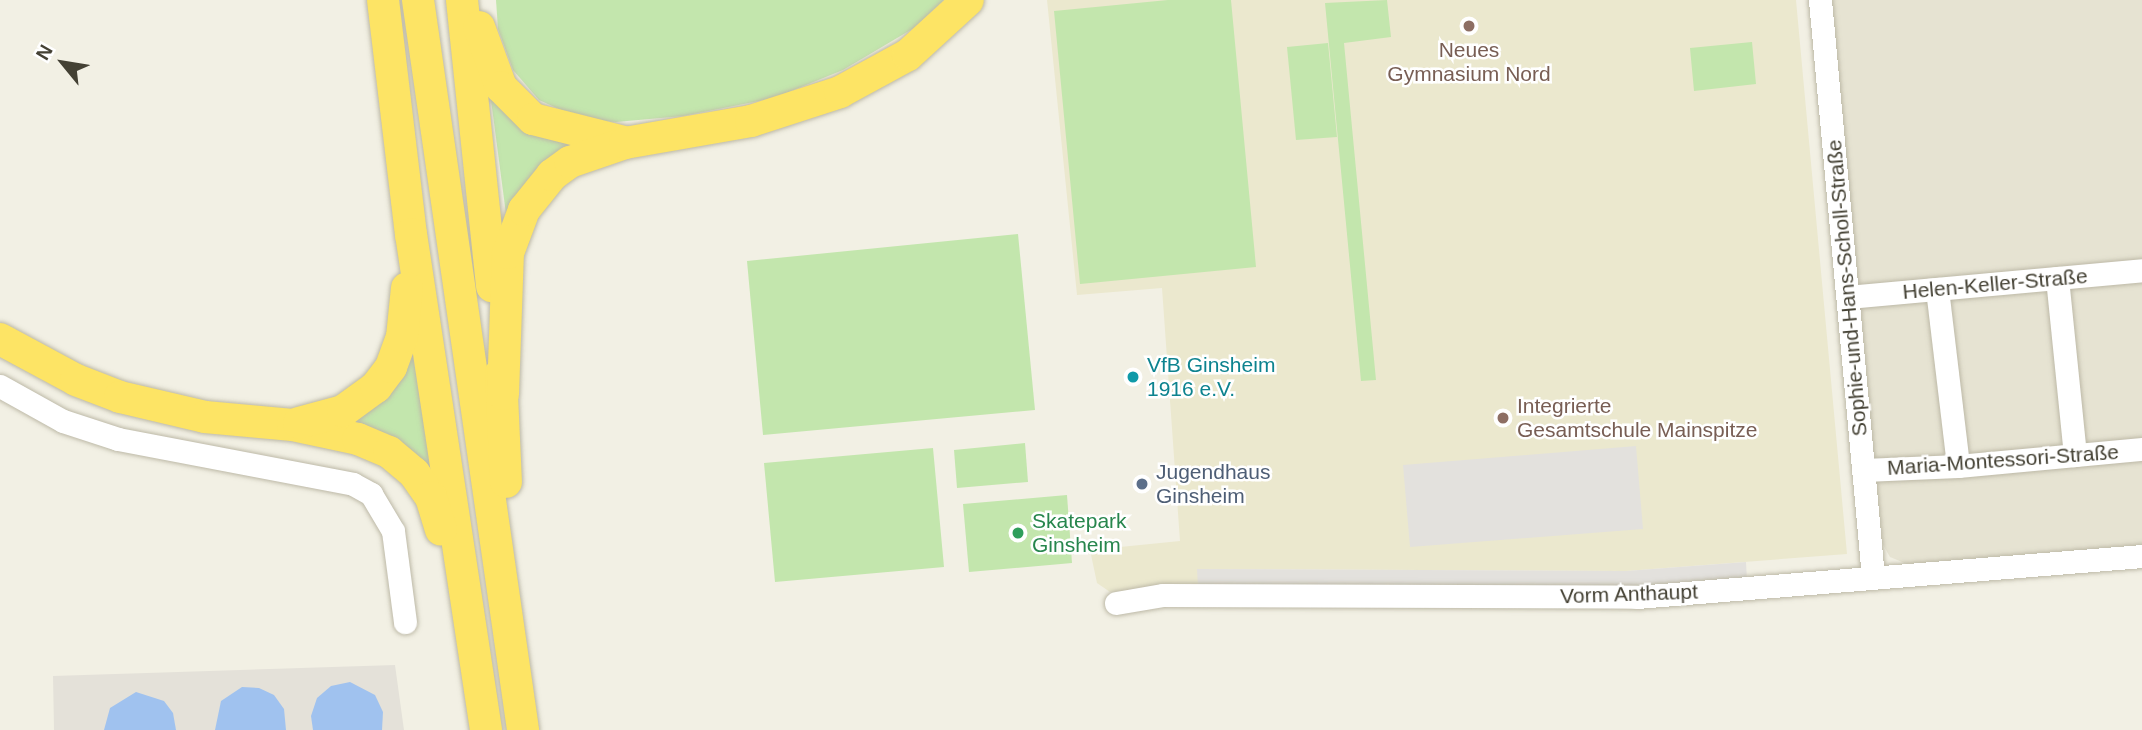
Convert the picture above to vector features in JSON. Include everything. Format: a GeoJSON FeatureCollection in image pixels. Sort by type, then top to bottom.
{"type":"FeatureCollection","features":[{"type":"Feature","properties":{"kind":"highway"},"geometry":{"type":"LineString","coordinates":[[383,0],[411,234],[486,730]]}},
{"type":"Feature","properties":{"kind":"highway"},"geometry":{"type":"LineString","coordinates":[[418,0],[503,567],[523,730]]}},
{"type":"Feature","properties":{"kind":"highway"},"geometry":{"type":"LineString","coordinates":[[462,0],[503,394]]}},
{"type":"Feature","properties":{"kind":"highway"},"geometry":{"type":"LineString","coordinates":[[472,0],[487,59],[501,87],[522,110],[548,126],[625,143]]}},
{"type":"Feature","properties":{"kind":"highway"},"geometry":{"type":"LineString","coordinates":[[503,567],[503,394],[508,253],[524,210],[552,175],[570,162],[625,143],[751,121],[839,92],[908,55],[968,0]]}},
{"type":"Feature","properties":{"kind":"highway"},"geometry":{"type":"LineString","coordinates":[[293,425],[360,402],[391,368],[402,337],[411,234]]}},
{"type":"Feature","properties":{"kind":"highway"},"geometry":{"type":"LineString","coordinates":[[0,339],[65,375],[120,397],[205,417],[293,425],[358,439],[389,453],[415,473],[430,497],[469,628]]}},
{"type":"Feature","properties":{"kind":"street","name":"Sophie-und-Hans-Scholl-Straße"},"geometry":{"type":"LineString","coordinates":[[1820,0],[1873,577]]}},
{"type":"Feature","properties":{"kind":"street","name":"Helen-Keller-Straße"},"geometry":{"type":"LineString","coordinates":[[1848,297],[2142,271]]}},
{"type":"Feature","properties":{"kind":"street"},"geometry":{"type":"LineString","coordinates":[[2057,278],[2075,455]]}},
{"type":"Feature","properties":{"kind":"street"},"geometry":{"type":"LineString","coordinates":[[1937,289],[1958,467]]}},
{"type":"Feature","properties":{"kind":"street"},"geometry":{"type":"LineString","coordinates":[[0,386],[63,421],[118,439],[353,484],[372,494],[393,531],[405,622]]}},
{"type":"Feature","properties":{"kind":"street","name":"Maria-Montessori-Straße"},"geometry":{"type":"LineString","coordinates":[[1864,470],[1958,467],[2142,449]]}},
{"type":"Feature","properties":{"kind":"street","name":"Vorm Anthaupt"},"geometry":{"type":"LineString","coordinates":[[1116,603],[1163,595],[1637,597],[2142,556]]}},
{"type":"Feature","properties":{"kind":"shaded area","name":"Integrierte Gesamtschule Mainspitze"},"geometry":{"type":"Polygon","coordinates":[[[1047,0],[1796,0],[1847,554],[1626,571],[1198,569],[1198,587],[1110,592],[1097,583],[1090,550],[1180,541],[1162,288],[1077,295],[1047,0]]]}},
{"type":"Feature","properties":{"kind":"shaded area"},"geometry":{"type":"Polygon","coordinates":[[[1826,0],[2142,0],[2142,547],[1907,564],[1890,557],[1882,543],[1826,0]]]}},
{"type":"Feature","properties":{"kind":"shaded area"},"geometry":{"type":"Polygon","coordinates":[[[1636,446],[1643,529],[1410,547],[1403,465],[1636,446]]]}},
{"type":"Feature","properties":{"kind":"shaded area"},"geometry":{"type":"Polygon","coordinates":[[[1746,562],[1747,581],[1628,588],[1198,587],[1197,569],[1626,571],[1746,562]]]}},
{"type":"Feature","properties":{"kind":"shaded area"},"geometry":{"type":"Polygon","coordinates":[[[395,665],[404,730],[54,730],[53,676],[395,665]]]}},
{"type":"Feature","properties":{"kind":"green space"},"geometry":{"type":"Polygon","coordinates":[[[496,0],[944,0],[914,28],[843,70],[774,98],[683,116],[616,122],[581,119],[539,100],[513,70],[498,29],[496,0]]]}},
{"type":"Feature","properties":{"kind":"green space"},"geometry":{"type":"Polygon","coordinates":[[[1168,0],[1231,0],[1256,267],[1080,284],[1054,11],[1168,0]]]}},
{"type":"Feature","properties":{"kind":"green space"},"geometry":{"type":"Polygon","coordinates":[[[1387,0],[1391,37],[1344,43],[1376,380],[1361,381],[1325,3],[1387,0]]]}},
{"type":"Feature","properties":{"kind":"green space"},"geometry":{"type":"Polygon","coordinates":[[[1752,42],[1756,84],[1694,91],[1690,48],[1752,42]]]}},
{"type":"Feature","properties":{"kind":"green space"},"geometry":{"type":"Polygon","coordinates":[[[1328,43],[1337,137],[1296,140],[1287,47],[1328,43]]]}},
{"type":"Feature","properties":{"kind":"green space"},"geometry":{"type":"Polygon","coordinates":[[[491,100],[596,145],[506,214],[491,100]]]}},
{"type":"Feature","properties":{"kind":"green space"},"geometry":{"type":"Polygon","coordinates":[[[1018,234],[1035,410],[763,435],[747,261],[1018,234]]]}},
{"type":"Feature","properties":{"kind":"green space"},"geometry":{"type":"Polygon","coordinates":[[[411,343],[433,478],[346,429],[411,343]]]}},
{"type":"Feature","properties":{"kind":"green space"},"geometry":{"type":"Polygon","coordinates":[[[1025,443],[1028,482],[957,488],[954,450],[1025,443]]]}},
{"type":"Feature","properties":{"kind":"green space"},"geometry":{"type":"Polygon","coordinates":[[[933,448],[944,567],[775,582],[764,463],[933,448]]]}},
{"type":"Feature","properties":{"kind":"green space","name":"Skatepark Ginsheim"},"geometry":{"type":"Polygon","coordinates":[[[1067,495],[1072,563],[969,572],[963,504],[1067,495]]]}},
{"type":"Feature","properties":{"kind":"water"},"geometry":{"type":"Polygon","coordinates":[[[350,682],[375,695],[383,712],[382,730],[313,730],[311,716],[317,698],[331,686],[350,682]]]}},
{"type":"Feature","properties":{"kind":"water"},"geometry":{"type":"Polygon","coordinates":[[[242,687],[259,688],[274,695],[284,709],[286,730],[215,730],[221,701],[242,687]]]}},
{"type":"Feature","properties":{"kind":"water"},"geometry":{"type":"Polygon","coordinates":[[[136,692],[164,701],[173,713],[176,730],[104,730],[110,708],[136,692]]]}},
{"type":"Feature","properties":{"kind":"place","name":"Neues Gymnasium Nord"},"geometry":{"type":"Point","coordinates":[1469,26]}},
{"type":"Feature","properties":{"kind":"place","name":"VfB Ginsheim 1916 e.V."},"geometry":{"type":"Point","coordinates":[1133,377]}},
{"type":"Feature","properties":{"kind":"place","name":"Integrierte Gesamtschule Mainspitze"},"geometry":{"type":"Point","coordinates":[1503,418]}},
{"type":"Feature","properties":{"kind":"place","name":"Jugendhaus Ginsheim"},"geometry":{"type":"Point","coordinates":[1142,484]}},
{"type":"Feature","properties":{"kind":"place","name":"Skatepark Ginsheim"},"geometry":{"type":"Point","coordinates":[1018,533]}}]}
